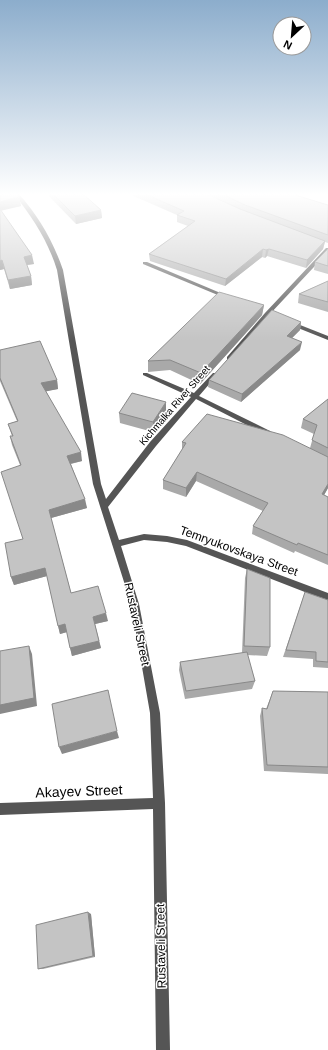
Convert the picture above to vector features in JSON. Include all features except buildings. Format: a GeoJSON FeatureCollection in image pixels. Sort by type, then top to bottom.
{"type":"FeatureCollection","features":[{"type":"Feature","properties":{"kind":"street","name":"Rustaveli Street"},"geometry":{"type":"LineString","coordinates":[[50,243],[60,270],[97,484],[135,604],[155,713],[159,803],[163,1050]]}},
{"type":"Feature","properties":{"kind":"street"},"geometry":{"type":"LineString","coordinates":[[321,244],[328,248]]}},
{"type":"Feature","properties":{"kind":"street","name":"Kichmalka River Street"},"geometry":{"type":"LineString","coordinates":[[226,361],[328,248]]}},
{"type":"Feature","properties":{"kind":"street"},"geometry":{"type":"LineString","coordinates":[[145,263],[231,299]]}},
{"type":"Feature","properties":{"kind":"street"},"geometry":{"type":"LineString","coordinates":[[260,311],[274,317]]}},
{"type":"Feature","properties":{"kind":"street"},"geometry":{"type":"LineString","coordinates":[[281,319],[328,338]]}},
{"type":"Feature","properties":{"kind":"street","name":"Kichmalka River Street"},"geometry":{"type":"LineString","coordinates":[[104,507],[144,455],[221,367]]}},
{"type":"Feature","properties":{"kind":"street"},"geometry":{"type":"LineString","coordinates":[[145,374],[195,396],[272,435]]}},
{"type":"Feature","properties":{"kind":"street","name":"Temryukovskaya Street"},"geometry":{"type":"LineString","coordinates":[[116,544],[144,537],[167,538],[187,543],[328,597]]}},
{"type":"Feature","properties":{"kind":"street","name":"Akayev Street"},"geometry":{"type":"LineString","coordinates":[[0,809],[159,803]]}}]}
